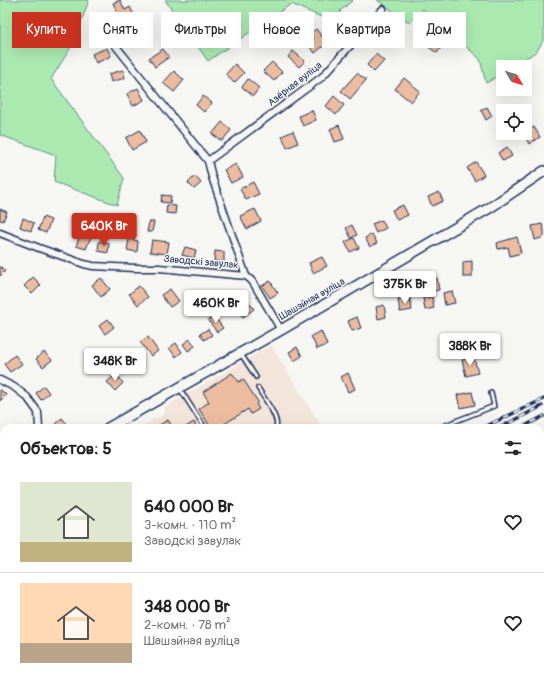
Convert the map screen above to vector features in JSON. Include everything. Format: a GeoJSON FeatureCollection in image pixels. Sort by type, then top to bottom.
{"type":"FeatureCollection","features":[{"type":"Feature","properties":{"kind":"main road","name":"Шашэйная вуліца"},"geometry":{"type":"LineString","coordinates":[[115,424],[281,330],[491,207],[544,171]]}},
{"type":"Feature","properties":{"kind":"street","name":"Азёрная вуліца"},"geometry":{"type":"LineString","coordinates":[[208,161],[322,77],[383,10]]}},
{"type":"Feature","properties":{"kind":"street"},"geometry":{"type":"LineString","coordinates":[[118,48],[208,161],[212,177],[246,276]]}},
{"type":"Feature","properties":{"kind":"street","name":"Заводскі завулак"},"geometry":{"type":"LineString","coordinates":[[0,233],[93,266],[159,268],[246,276],[254,284],[281,330]]}},
{"type":"Feature","properties":{"kind":"street"},"geometry":{"type":"LineString","coordinates":[[0,380],[14,387],[27,397],[38,412],[38,424]]}},
{"type":"Feature","properties":{"kind":"lane"},"geometry":{"type":"LineString","coordinates":[[240,353],[256,377]]}},
{"type":"Feature","properties":{"kind":"lane"},"geometry":{"type":"LineString","coordinates":[[179,388],[202,424]]}},
{"type":"Feature","properties":{"kind":"lane"},"geometry":{"type":"LineString","coordinates":[[258,388],[275,416],[277,424]]}},
{"type":"Feature","properties":{"kind":"lane"},"geometry":{"type":"LineString","coordinates":[[448,424],[494,406],[491,393]]}},
{"type":"Feature","properties":{"kind":"shaded area"},"geometry":{"type":"Polygon","coordinates":[[[271,345],[320,424],[147,424],[166,413],[164,408],[271,345]]]}},
{"type":"Feature","properties":{"kind":"green space"},"geometry":{"type":"Polygon","coordinates":[[[0,0],[89,0],[81,22],[81,12],[12,12],[12,48],[70,48],[51,79],[124,178],[117,205],[54,182],[56,155],[0,135],[0,0]]]}},
{"type":"Feature","properties":{"kind":"green space"},"geometry":{"type":"Polygon","coordinates":[[[165,0],[353,0],[340,12],[322,12],[322,17],[314,14],[314,12],[310,12],[291,4],[279,12],[249,12],[249,33],[241,38],[241,12],[173,12],[165,0]]]}},
{"type":"Feature","properties":{"kind":"green space"},"geometry":{"type":"Polygon","coordinates":[[[377,0],[544,0],[544,39],[537,51],[523,60],[496,60],[496,77],[486,83],[480,59],[466,47],[466,12],[426,12],[423,9],[420,12],[413,12],[413,20],[410,23],[405,20],[405,12],[394,12],[377,0]]]}},
{"type":"Feature","properties":{"kind":"green space"},"geometry":{"type":"Polygon","coordinates":[[[199,48],[227,48],[208,61],[199,48]]]}},
{"type":"Feature","properties":{"kind":"building"},"geometry":{"type":"Polygon","coordinates":[[[120,0],[125,10],[130,7],[132,12],[117,12],[113,3],[120,0]]]}},
{"type":"Feature","properties":{"kind":"building"},"geometry":{"type":"Polygon","coordinates":[[[316,29],[322,37],[322,47],[315,53],[311,48],[314,48],[314,31],[316,29]]]}},
{"type":"Feature","properties":{"kind":"building"},"geometry":{"type":"Polygon","coordinates":[[[107,48],[111,56],[96,63],[92,54],[107,48]]]}},
{"type":"Feature","properties":{"kind":"building"},"geometry":{"type":"Polygon","coordinates":[[[430,48],[441,48],[437,53],[430,48]]]}},
{"type":"Feature","properties":{"kind":"building"},"geometry":{"type":"Polygon","coordinates":[[[163,49],[169,57],[155,67],[149,58],[163,49]]]}},
{"type":"Feature","properties":{"kind":"building"},"geometry":{"type":"Polygon","coordinates":[[[293,51],[305,61],[299,67],[288,57],[293,51]]]}},
{"type":"Feature","properties":{"kind":"building"},"geometry":{"type":"Polygon","coordinates":[[[376,54],[384,61],[374,72],[367,65],[376,54]]]}},
{"type":"Feature","properties":{"kind":"building"},"geometry":{"type":"Polygon","coordinates":[[[272,62],[282,72],[274,81],[263,71],[272,62]]]}},
{"type":"Feature","properties":{"kind":"building"},"geometry":{"type":"Polygon","coordinates":[[[235,64],[244,73],[234,83],[226,74],[235,64]]]}},
{"type":"Feature","properties":{"kind":"building"},"geometry":{"type":"Polygon","coordinates":[[[123,70],[125,78],[111,82],[109,74],[123,70]]]}},
{"type":"Feature","properties":{"kind":"building"},"geometry":{"type":"Polygon","coordinates":[[[174,71],[184,80],[174,92],[163,83],[174,71]]]}},
{"type":"Feature","properties":{"kind":"building"},"geometry":{"type":"Polygon","coordinates":[[[357,73],[366,80],[350,99],[341,91],[357,73]]]}},
{"type":"Feature","properties":{"kind":"building"},"geometry":{"type":"Polygon","coordinates":[[[404,78],[420,91],[411,102],[395,89],[404,78]]]}},
{"type":"Feature","properties":{"kind":"building"},"geometry":{"type":"Polygon","coordinates":[[[248,79],[259,88],[253,96],[242,87],[248,79]]]}},
{"type":"Feature","properties":{"kind":"building"},"geometry":{"type":"Polygon","coordinates":[[[138,88],[144,100],[133,106],[127,94],[138,88]]]}},
{"type":"Feature","properties":{"kind":"building"},"geometry":{"type":"Polygon","coordinates":[[[203,96],[212,103],[204,112],[196,105],[203,96]]]}},
{"type":"Feature","properties":{"kind":"building"},"geometry":{"type":"Polygon","coordinates":[[[334,96],[344,105],[336,115],[326,106],[334,96]]]}},
{"type":"Feature","properties":{"kind":"building"},"geometry":{"type":"Polygon","coordinates":[[[487,107],[492,116],[486,120],[481,110],[487,107]]]}},
{"type":"Feature","properties":{"kind":"building"},"geometry":{"type":"Polygon","coordinates":[[[312,110],[316,120],[303,126],[299,116],[312,110]]]}},
{"type":"Feature","properties":{"kind":"building"},"geometry":{"type":"Polygon","coordinates":[[[222,122],[231,130],[222,141],[212,134],[222,122]]]}},
{"type":"Feature","properties":{"kind":"building"},"geometry":{"type":"Polygon","coordinates":[[[339,125],[344,139],[335,142],[330,129],[339,125]]]}},
{"type":"Feature","properties":{"kind":"building"},"geometry":{"type":"Polygon","coordinates":[[[534,127],[540,137],[529,144],[527,140],[532,140],[532,128],[534,127]]]}},
{"type":"Feature","properties":{"kind":"building"},"geometry":{"type":"Polygon","coordinates":[[[140,130],[146,142],[132,150],[126,138],[140,130]]]}},
{"type":"Feature","properties":{"kind":"building"},"geometry":{"type":"Polygon","coordinates":[[[293,131],[298,143],[287,148],[282,136],[293,131]]]}},
{"type":"Feature","properties":{"kind":"building"},"geometry":{"type":"Polygon","coordinates":[[[507,147],[512,156],[503,161],[498,153],[507,147]]]}},
{"type":"Feature","properties":{"kind":"building"},"geometry":{"type":"Polygon","coordinates":[[[476,162],[484,175],[475,181],[467,168],[476,162]]]}},
{"type":"Feature","properties":{"kind":"building"},"geometry":{"type":"Polygon","coordinates":[[[236,164],[243,177],[231,183],[224,170],[236,164]]]}},
{"type":"Feature","properties":{"kind":"building"},"geometry":{"type":"Polygon","coordinates":[[[195,176],[201,183],[194,189],[188,183],[195,176]]]}},
{"type":"Feature","properties":{"kind":"building"},"geometry":{"type":"Polygon","coordinates":[[[253,182],[259,194],[246,200],[240,189],[253,182]]]}},
{"type":"Feature","properties":{"kind":"building"},"geometry":{"type":"Polygon","coordinates":[[[439,192],[443,201],[432,206],[428,197],[439,192]]]}},
{"type":"Feature","properties":{"kind":"building"},"geometry":{"type":"Polygon","coordinates":[[[162,195],[171,196],[170,203],[161,202],[162,195]]]}},
{"type":"Feature","properties":{"kind":"building"},"geometry":{"type":"Polygon","coordinates":[[[167,205],[176,206],[175,214],[166,213],[167,205]]]}},
{"type":"Feature","properties":{"kind":"building"},"geometry":{"type":"Polygon","coordinates":[[[403,205],[408,215],[397,220],[392,210],[403,205]]]}},
{"type":"Feature","properties":{"kind":"building"},"geometry":{"type":"Polygon","coordinates":[[[0,209],[7,212],[3,221],[0,220],[0,209]]]}},
{"type":"Feature","properties":{"kind":"building"},"geometry":{"type":"Polygon","coordinates":[[[255,209],[261,221],[247,229],[240,216],[255,209]]]}},
{"type":"Feature","properties":{"kind":"building"},"geometry":{"type":"Polygon","coordinates":[[[43,217],[51,220],[46,233],[38,230],[43,217]]]}},
{"type":"Feature","properties":{"kind":"building"},"geometry":{"type":"Polygon","coordinates":[[[23,218],[34,223],[31,231],[20,227],[23,218]]]}},
{"type":"Feature","properties":{"kind":"building"},"geometry":{"type":"Polygon","coordinates":[[[382,220],[386,228],[376,233],[372,224],[382,220]]]}},
{"type":"Feature","properties":{"kind":"building"},"geometry":{"type":"Polygon","coordinates":[[[149,222],[154,222],[152,232],[147,232],[149,222]]]}},
{"type":"Feature","properties":{"kind":"building"},"geometry":{"type":"Polygon","coordinates":[[[542,224],[544,237],[535,240],[532,226],[542,224]]]}},
{"type":"Feature","properties":{"kind":"building"},"geometry":{"type":"Polygon","coordinates":[[[352,225],[357,235],[351,238],[346,228],[352,225]]]}},
{"type":"Feature","properties":{"kind":"building"},"geometry":{"type":"Polygon","coordinates":[[[81,233],[91,237],[86,249],[76,246],[81,233]]]}},
{"type":"Feature","properties":{"kind":"building"},"geometry":{"type":"Polygon","coordinates":[[[372,234],[377,243],[370,247],[365,238],[372,234]]]}},
{"type":"Feature","properties":{"kind":"building"},"geometry":{"type":"Polygon","coordinates":[[[517,237],[521,253],[510,256],[508,247],[498,249],[497,243],[517,237]]]}},
{"type":"Feature","properties":{"kind":"building"},"geometry":{"type":"Polygon","coordinates":[[[354,238],[359,248],[350,252],[345,242],[354,238]]]}},
{"type":"Feature","properties":{"kind":"building"},"geometry":{"type":"Polygon","coordinates":[[[129,239],[138,241],[137,252],[127,250],[129,239]]]}},
{"type":"Feature","properties":{"kind":"building"},"geometry":{"type":"Polygon","coordinates":[[[152,240],[169,242],[167,254],[150,252],[152,240]]]}},
{"type":"Feature","properties":{"kind":"building"},"geometry":{"type":"Polygon","coordinates":[[[99,241],[109,243],[108,253],[98,251],[99,241]]]}},
{"type":"Feature","properties":{"kind":"building"},"geometry":{"type":"Polygon","coordinates":[[[185,247],[196,250],[194,258],[182,255],[185,247]]]}},
{"type":"Feature","properties":{"kind":"building"},"geometry":{"type":"Polygon","coordinates":[[[215,251],[224,252],[224,262],[214,261],[215,251]]]}},
{"type":"Feature","properties":{"kind":"building"},"geometry":{"type":"Polygon","coordinates":[[[322,257],[327,266],[313,273],[309,263],[322,257]]]}},
{"type":"Feature","properties":{"kind":"building"},"geometry":{"type":"Polygon","coordinates":[[[472,261],[472,277],[463,277],[463,262],[472,261]]]}},
{"type":"Feature","properties":{"kind":"building"},"geometry":{"type":"Polygon","coordinates":[[[0,266],[5,271],[0,276],[0,266]]]}},
{"type":"Feature","properties":{"kind":"building"},"geometry":{"type":"Polygon","coordinates":[[[33,277],[41,285],[32,294],[24,286],[33,277]]]}},
{"type":"Feature","properties":{"kind":"building"},"geometry":{"type":"Polygon","coordinates":[[[101,278],[110,289],[101,297],[92,285],[101,278]]]}},
{"type":"Feature","properties":{"kind":"building"},"geometry":{"type":"Polygon","coordinates":[[[437,278],[439,290],[431,291],[429,279],[437,278]]]}},
{"type":"Feature","properties":{"kind":"building"},"geometry":{"type":"Polygon","coordinates":[[[270,281],[278,293],[270,298],[262,286],[270,281]]]}},
{"type":"Feature","properties":{"kind":"building"},"geometry":{"type":"Polygon","coordinates":[[[139,286],[148,297],[138,305],[129,294],[139,286]]]}},
{"type":"Feature","properties":{"kind":"building"},"geometry":{"type":"Polygon","coordinates":[[[170,289],[179,301],[170,307],[161,295],[170,289]]]}},
{"type":"Feature","properties":{"kind":"building"},"geometry":{"type":"Polygon","coordinates":[[[452,291],[455,303],[445,305],[443,293],[452,291]]]}},
{"type":"Feature","properties":{"kind":"building"},"geometry":{"type":"Polygon","coordinates":[[[432,297],[434,308],[425,310],[423,298],[432,297]]]}},
{"type":"Feature","properties":{"kind":"building"},"geometry":{"type":"Polygon","coordinates":[[[410,298],[412,310],[400,312],[398,300],[410,298]]]}},
{"type":"Feature","properties":{"kind":"building"},"geometry":{"type":"Polygon","coordinates":[[[247,300],[254,309],[243,317],[236,309],[247,300]]]}},
{"type":"Feature","properties":{"kind":"building"},"geometry":{"type":"Polygon","coordinates":[[[384,305],[386,317],[378,319],[376,307],[384,305]]]}},
{"type":"Feature","properties":{"kind":"building"},"geometry":{"type":"Polygon","coordinates":[[[214,316],[223,328],[217,332],[208,320],[214,316]]]}},
{"type":"Feature","properties":{"kind":"building"},"geometry":{"type":"Polygon","coordinates":[[[357,317],[361,328],[352,331],[348,321],[357,317]]]}},
{"type":"Feature","properties":{"kind":"building"},"geometry":{"type":"Polygon","coordinates":[[[108,319],[114,327],[105,334],[99,326],[108,319]]]}},
{"type":"Feature","properties":{"kind":"building"},"geometry":{"type":"Polygon","coordinates":[[[208,329],[212,335],[204,340],[200,334],[208,329]]]}},
{"type":"Feature","properties":{"kind":"building"},"geometry":{"type":"Polygon","coordinates":[[[321,331],[327,345],[317,349],[311,336],[321,331]]]}},
{"type":"Feature","properties":{"kind":"building"},"geometry":{"type":"Polygon","coordinates":[[[148,337],[158,351],[151,356],[140,342],[148,337]]]}},
{"type":"Feature","properties":{"kind":"building"},"geometry":{"type":"Polygon","coordinates":[[[190,339],[195,346],[188,351],[183,344],[190,339]]]}},
{"type":"Feature","properties":{"kind":"building"},"geometry":{"type":"Polygon","coordinates":[[[176,343],[182,352],[176,357],[169,348],[176,343]]]}},
{"type":"Feature","properties":{"kind":"building"},"geometry":{"type":"Polygon","coordinates":[[[297,347],[302,356],[294,361],[289,352],[297,347]]]}},
{"type":"Feature","properties":{"kind":"building"},"geometry":{"type":"Polygon","coordinates":[[[44,352],[52,360],[43,367],[36,359],[44,352]]]}},
{"type":"Feature","properties":{"kind":"building"},"geometry":{"type":"Polygon","coordinates":[[[15,355],[22,364],[10,372],[4,364],[15,355]]]}},
{"type":"Feature","properties":{"kind":"building"},"geometry":{"type":"Polygon","coordinates":[[[474,358],[478,373],[466,376],[462,360],[474,358]]]}},
{"type":"Feature","properties":{"kind":"building"},"geometry":{"type":"Polygon","coordinates":[[[138,362],[142,368],[136,372],[132,366],[138,362]]]}},
{"type":"Feature","properties":{"kind":"building"},"geometry":{"type":"Polygon","coordinates":[[[232,373],[239,382],[243,379],[258,402],[256,404],[259,409],[251,414],[248,409],[224,424],[208,424],[199,409],[209,402],[203,392],[232,373]]]}},
{"type":"Feature","properties":{"kind":"building"},"geometry":{"type":"Polygon","coordinates":[[[348,373],[355,389],[348,392],[341,377],[348,373]]]}},
{"type":"Feature","properties":{"kind":"building"},"geometry":{"type":"Polygon","coordinates":[[[116,374],[123,383],[115,391],[107,382],[116,374]]]}},
{"type":"Feature","properties":{"kind":"building"},"geometry":{"type":"Polygon","coordinates":[[[44,386],[49,393],[41,400],[36,393],[44,386]]]}},
{"type":"Feature","properties":{"kind":"building"},"geometry":{"type":"Polygon","coordinates":[[[0,389],[6,395],[0,401],[0,389]]]}},
{"type":"Feature","properties":{"kind":"building"},"geometry":{"type":"Polygon","coordinates":[[[472,392],[475,405],[460,408],[457,395],[472,392]]]}},
{"type":"Feature","properties":{"kind":"building"},"geometry":{"type":"Polygon","coordinates":[[[62,418],[67,424],[57,424],[56,423],[62,418]]]}},
{"type":"Feature","properties":{"kind":"building"},"geometry":{"type":"Polygon","coordinates":[[[168,420],[170,424],[161,424],[168,420]]]}},
{"type":"Feature","properties":{"kind":"railway"},"geometry":{"type":"LineString","coordinates":[[491,424],[544,399]]}},
{"type":"Feature","properties":{"kind":"railway"},"geometry":{"type":"LineString","coordinates":[[507,424],[542,406]]}},
{"type":"Feature","properties":{"kind":"railway"},"geometry":{"type":"LineString","coordinates":[[529,424],[544,416]]}}]}
